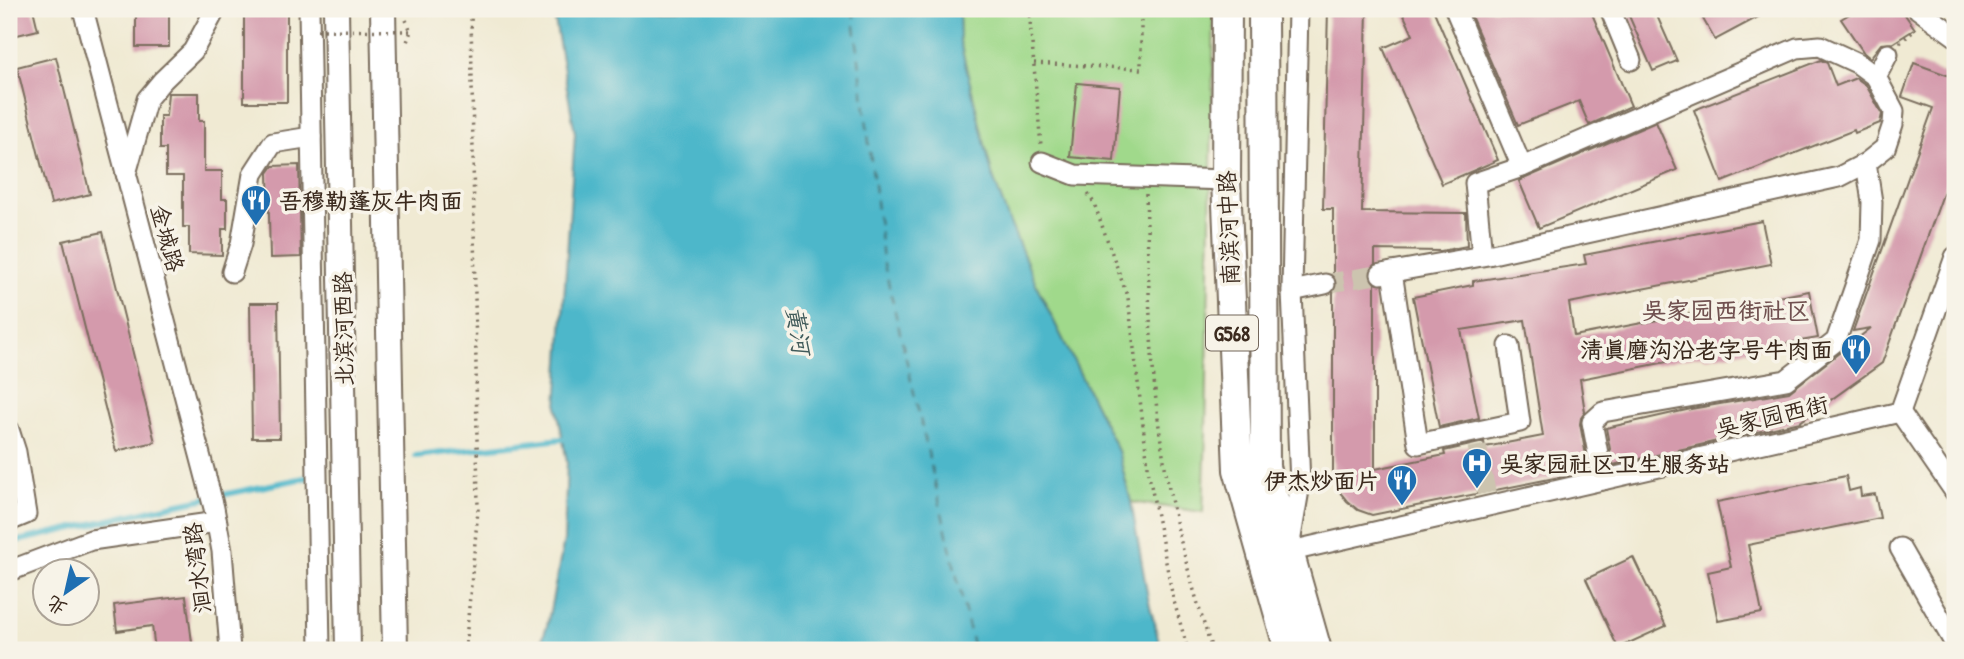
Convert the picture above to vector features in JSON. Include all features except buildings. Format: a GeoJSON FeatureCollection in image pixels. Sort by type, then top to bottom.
{"type":"FeatureCollection","features":[{"type":"Feature","properties":{"kind":"highway","name":"南滨河中路"},"geometry":{"type":"LineString","coordinates":[[1227,9],[1226,180],[1238,470],[1317,650]]}},
{"type":"Feature","properties":{"kind":"highway","name":"南滨河中路"},"geometry":{"type":"LineString","coordinates":[[1263,9],[1265,467],[1289,650]]}},
{"type":"Feature","properties":{"kind":"main road","name":"北滨河西路"},"geometry":{"type":"LineString","coordinates":[[336,9],[348,650]]}},
{"type":"Feature","properties":{"kind":"main road","name":"北滨河西路"},"geometry":{"type":"LineString","coordinates":[[383,9],[395,650]]}},
{"type":"Feature","properties":{"kind":"street","name":"金城路"},"geometry":{"type":"LineString","coordinates":[[83,9],[207,480]]}},
{"type":"Feature","properties":{"kind":"street"},"geometry":{"type":"LineString","coordinates":[[126,174],[148,99],[162,80],[193,51],[213,14],[211,9]]}},
{"type":"Feature","properties":{"kind":"street"},"geometry":{"type":"LineString","coordinates":[[309,9],[320,650]]}},
{"type":"Feature","properties":{"kind":"street"},"geometry":{"type":"LineString","coordinates":[[1276,555],[1300,484],[1292,291],[1298,9]]}},
{"type":"Feature","properties":{"kind":"street"},"geometry":{"type":"LineString","coordinates":[[1455,9],[1522,167]]}},
{"type":"Feature","properties":{"kind":"street"},"geometry":{"type":"LineString","coordinates":[[1610,9],[1631,60]]}},
{"type":"Feature","properties":{"kind":"street"},"geometry":{"type":"LineString","coordinates":[[1924,13],[1955,36]]}},
{"type":"Feature","properties":{"kind":"street"},"geometry":{"type":"LineString","coordinates":[[1482,256],[1475,184],[1522,167],[1797,48],[1820,46],[1857,63],[1876,78],[1894,111],[1893,124],[1885,148],[1867,163],[1839,177],[1482,256],[1386,273],[1418,444],[1476,439],[1520,422],[1509,346]]}},
{"type":"Feature","properties":{"kind":"street"},"geometry":{"type":"LineString","coordinates":[[1876,78],[1888,54]]}},
{"type":"Feature","properties":{"kind":"street"},"geometry":{"type":"LineString","coordinates":[[232,272],[241,244],[253,174],[273,143],[311,137]]}},
{"type":"Feature","properties":{"kind":"street"},"geometry":{"type":"LineString","coordinates":[[1042,162],[1075,174],[1226,180]]}},
{"type":"Feature","properties":{"kind":"street"},"geometry":{"type":"LineString","coordinates":[[1603,480],[1592,422],[1604,412],[1786,380],[1836,341],[1871,240],[1872,202],[1867,163]]}},
{"type":"Feature","properties":{"kind":"street"},"geometry":{"type":"LineString","coordinates":[[1955,257],[1900,412],[1955,492]]}},
{"type":"Feature","properties":{"kind":"street"},"geometry":{"type":"LineString","coordinates":[[1292,291],[1325,284]]}},
{"type":"Feature","properties":{"kind":"street","name":"吴家园西街"},"geometry":{"type":"LineString","coordinates":[[1276,555],[1488,501],[1603,480],[1900,412]]}},
{"type":"Feature","properties":{"kind":"street"},"geometry":{"type":"LineString","coordinates":[[9,430],[16,452],[26,514],[9,521]]}},
{"type":"Feature","properties":{"kind":"street","name":"洄水湾路"},"geometry":{"type":"LineString","coordinates":[[207,480],[222,551],[230,650]]}},
{"type":"Feature","properties":{"kind":"street"},"geometry":{"type":"LineString","coordinates":[[9,571],[91,540],[216,515]]}},
{"type":"Feature","properties":{"kind":"street"},"geometry":{"type":"LineString","coordinates":[[1900,548],[1955,644]]}},
{"type":"Feature","properties":{"kind":"path"},"geometry":{"type":"LineString","coordinates":[[465,650],[478,510],[471,9]]}},
{"type":"Feature","properties":{"kind":"path"},"geometry":{"type":"LineString","coordinates":[[1029,9],[1042,162]]}},
{"type":"Feature","properties":{"kind":"path"},"geometry":{"type":"LineString","coordinates":[[1034,63],[1141,69],[1141,9]]}},
{"type":"Feature","properties":{"kind":"path"},"geometry":{"type":"LineString","coordinates":[[1888,54],[1924,13]]}},
{"type":"Feature","properties":{"kind":"path"},"geometry":{"type":"LineString","coordinates":[[317,30],[411,31]]}},
{"type":"Feature","properties":{"kind":"path"},"geometry":{"type":"LineString","coordinates":[[1075,174],[1094,203],[1128,298],[1149,475],[1173,598],[1188,650]]}},
{"type":"Feature","properties":{"kind":"path"},"geometry":{"type":"LineString","coordinates":[[1145,177],[1153,368],[1163,455],[1185,563],[1212,650]]}},
{"type":"Feature","properties":{"kind":"green space"},"geometry":{"type":"Polygon","coordinates":[[[959,9],[1214,9],[1203,512],[1131,502],[1118,451],[1039,291],[992,175],[960,42],[959,9]]]}},
{"type":"Feature","properties":{"kind":"water","name":"黄河"},"geometry":{"type":"Polygon","coordinates":[[[553,9],[959,9],[960,42],[992,174],[1039,291],[1118,451],[1161,650],[538,650],[547,626],[564,541],[567,462],[557,407],[575,133],[553,9]]]}},
{"type":"Feature","properties":{"kind":"waterway"},"geometry":{"type":"LineString","coordinates":[[416,456],[570,438]]}},
{"type":"Feature","properties":{"kind":"waterway"},"geometry":{"type":"LineString","coordinates":[[9,543],[309,477]]}},
{"type":"Feature","properties":{"kind":"ferry route"},"geometry":{"type":"LineString","coordinates":[[853,9],[883,260],[974,650]]}},
{"type":"Feature","properties":{"kind":"tunnel"},"geometry":{"type":"LineString","coordinates":[[1325,284],[1381,274]]}},
{"type":"Feature","properties":{"kind":"tunnel"},"geometry":{"type":"LineString","coordinates":[[1477,446],[1487,496]]}},
{"type":"Feature","properties":{"kind":"place","name":"吾穆勒蓬灰牛肉面"},"geometry":{"type":"Point","coordinates":[256,227]}},
{"type":"Feature","properties":{"kind":"place","name":"清真磨沟沿老字号牛肉面"},"geometry":{"type":"Point","coordinates":[1856,376]}},
{"type":"Feature","properties":{"kind":"place","name":"吴家园社区卫生服务站"},"geometry":{"type":"Point","coordinates":[1477,490]}},
{"type":"Feature","properties":{"kind":"place","name":"伊杰炒面片"},"geometry":{"type":"Point","coordinates":[1402,507]}},
{"type":"Feature","properties":{"kind":"district","name":"吴家园西街社区"},"geometry":{"type":"Point","coordinates":[1726,310]}}]}
